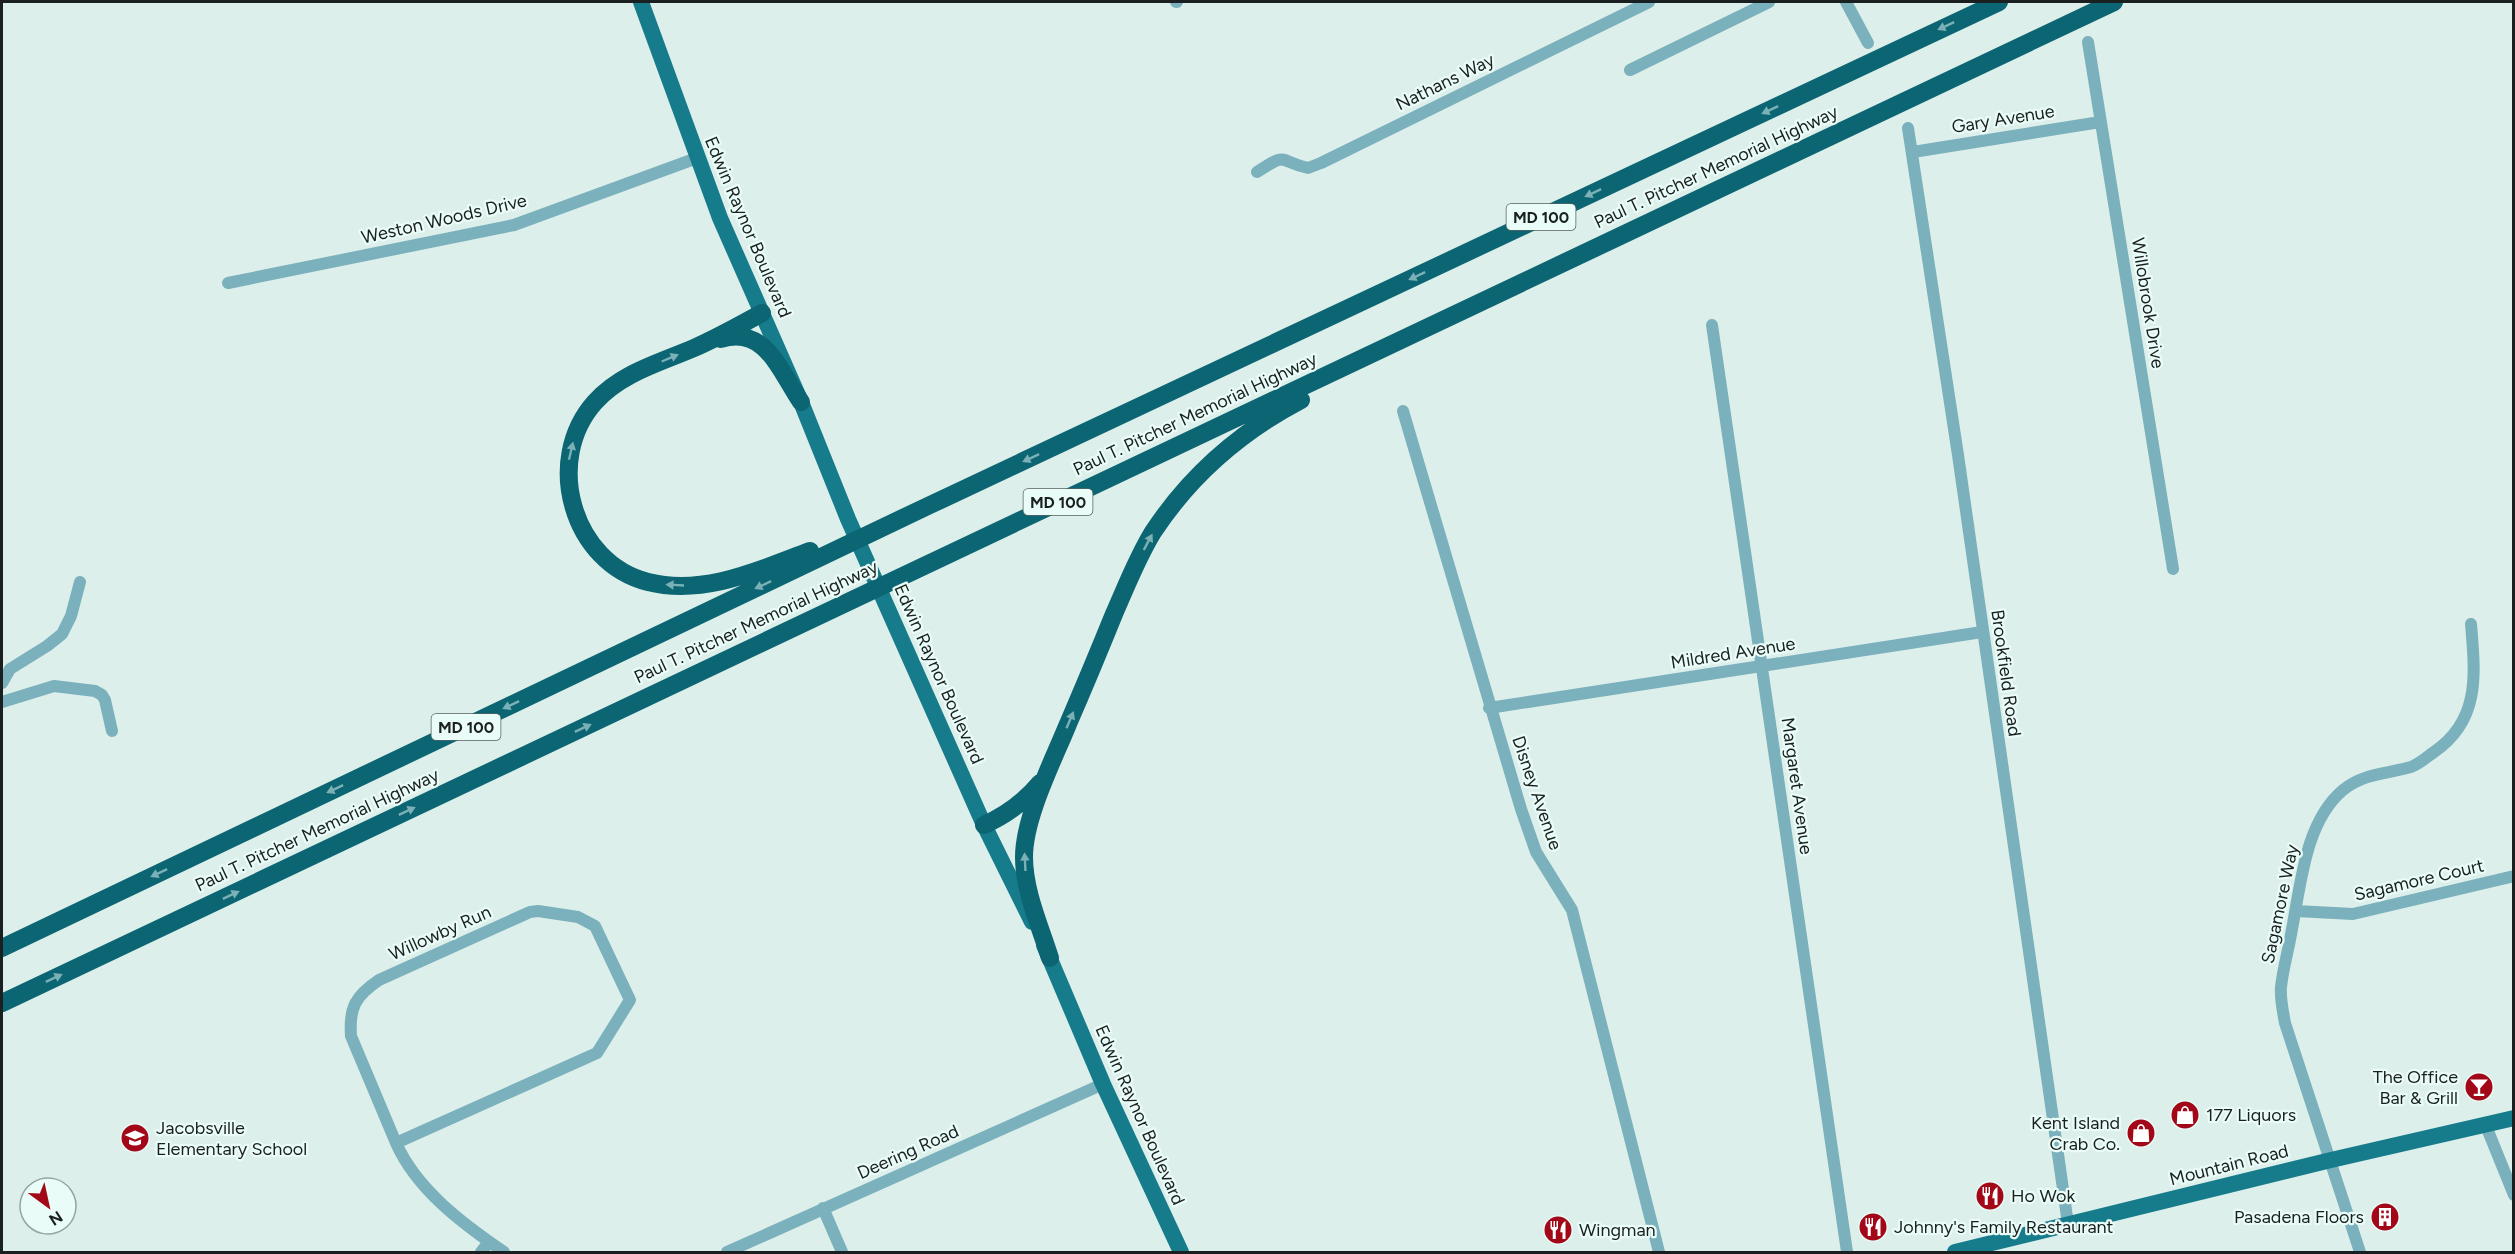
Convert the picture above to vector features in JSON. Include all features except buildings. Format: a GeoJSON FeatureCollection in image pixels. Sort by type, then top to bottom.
{"type":"FeatureCollection","features":[{"type":"Feature","properties":{"kind":"highway","name":"Paul T. Pitcher Memorial Highway"},"geometry":{"type":"LineString","coordinates":[[2,948],[930,505],[1999,2]]}},
{"type":"Feature","properties":{"kind":"highway","name":"Paul T. Pitcher Memorial Highway"},"geometry":{"type":"LineString","coordinates":[[2,1003],[2114,2]]}},
{"type":"Feature","properties":{"kind":"highway"},"geometry":{"type":"LineString","coordinates":[[1050,958],[1027,885],[1024,858],[1025,838],[1047,774],[1132,571],[1153,533],[1176,501],[1221,454],[1247,432],[1291,405],[1661,216]]}},
{"type":"Feature","properties":{"kind":"highway"},"geometry":{"type":"LineString","coordinates":[[762,313],[696,347],[625,377],[606,390],[581,422],[569,461],[568,479],[571,500],[582,529],[605,559],[626,573],[648,582],[696,586],[752,572],[930,505]]}},
{"type":"Feature","properties":{"kind":"highway"},"geometry":{"type":"LineString","coordinates":[[696,347],[731,336],[747,336],[757,340],[766,349],[801,402]]}},
{"type":"Feature","properties":{"kind":"highway"},"geometry":{"type":"LineString","coordinates":[[984,825],[1000,818],[1021,802],[1047,774]]}},
{"type":"Feature","properties":{"kind":"main road","name":"Edwin Raynor Boulevard"},"geometry":{"type":"LineString","coordinates":[[641,2],[720,218],[801,402],[848,519],[984,825],[1050,958],[1103,1084],[1181,1252]]}},
{"type":"Feature","properties":{"kind":"main road","name":"Mountain Road"},"geometry":{"type":"LineString","coordinates":[[1955,1252],[2331,1160],[2514,1118]]}},
{"type":"Feature","properties":{"kind":"street","name":"Nathans Way"},"geometry":{"type":"LineString","coordinates":[[1257,172],[1277,159],[1285,158],[1308,168],[1321,163],[1648,2]]}},
{"type":"Feature","properties":{"kind":"street"},"geometry":{"type":"LineString","coordinates":[[1630,70],[1769,2]]}},
{"type":"Feature","properties":{"kind":"street"},"geometry":{"type":"LineString","coordinates":[[1846,2],[1868,42]]}},
{"type":"Feature","properties":{"kind":"street","name":"Willobrook Drive"},"geometry":{"type":"LineString","coordinates":[[2088,42],[2173,569]]}},
{"type":"Feature","properties":{"kind":"street","name":"Gary Avenue"},"geometry":{"type":"LineString","coordinates":[[1912,152],[2100,122]]}},
{"type":"Feature","properties":{"kind":"street","name":"Brookfield Road"},"geometry":{"type":"LineString","coordinates":[[1908,128],[2068,1224]]}},
{"type":"Feature","properties":{"kind":"street","name":"Weston Woods Drive"},"geometry":{"type":"LineString","coordinates":[[228,283],[514,225],[697,158]]}},
{"type":"Feature","properties":{"kind":"street","name":"Margaret Avenue"},"geometry":{"type":"LineString","coordinates":[[1712,325],[1847,1252]]}},
{"type":"Feature","properties":{"kind":"street","name":"Disney Avenue"},"geometry":{"type":"LineString","coordinates":[[1403,411],[1489,708],[1536,852],[1572,910],[1659,1252]]}},
{"type":"Feature","properties":{"kind":"street"},"geometry":{"type":"LineString","coordinates":[[2,683],[10,669],[62,634],[71,616],[80,582]]}},
{"type":"Feature","properties":{"kind":"street","name":"Sagamore Way"},"geometry":{"type":"LineString","coordinates":[[2360,1252],[2284,1023],[2281,989],[2308,851],[2317,826],[2329,805],[2342,791],[2368,776],[2413,766],[2444,745],[2457,731],[2473,696],[2475,675],[2471,624]]}},
{"type":"Feature","properties":{"kind":"street","name":"Mildred Avenue"},"geometry":{"type":"LineString","coordinates":[[1489,708],[1762,668],[1982,632]]}},
{"type":"Feature","properties":{"kind":"street"},"geometry":{"type":"LineString","coordinates":[[2,702],[54,686],[95,691],[105,700],[112,731]]}},
{"type":"Feature","properties":{"kind":"street","name":"Sagamore Court"},"geometry":{"type":"LineString","coordinates":[[2296,912],[2353,914],[2514,876]]}},
{"type":"Feature","properties":{"kind":"street","name":"Willowby Run"},"geometry":{"type":"LineString","coordinates":[[530,912],[578,916],[595,926],[630,1000],[597,1053],[396,1143],[351,1036],[350,1017],[360,996],[379,980],[530,912]]}},
{"type":"Feature","properties":{"kind":"street","name":"Deering Road"},"geometry":{"type":"LineString","coordinates":[[727,1252],[1103,1084]]}},
{"type":"Feature","properties":{"kind":"street"},"geometry":{"type":"LineString","coordinates":[[2486,1126],[2514,1195]]}},
{"type":"Feature","properties":{"kind":"street"},"geometry":{"type":"LineString","coordinates":[[396,1143],[411,1171],[448,1211],[485,1247],[504,1252]]}},
{"type":"Feature","properties":{"kind":"street"},"geometry":{"type":"LineString","coordinates":[[824,1208],[842,1252]]}},
{"type":"Feature","properties":{"kind":"place","name":"The Office Bar & Grill"},"geometry":{"type":"Point","coordinates":[2479,1087]}},
{"type":"Feature","properties":{"kind":"place","name":"177 Liquors"},"geometry":{"type":"Point","coordinates":[2185,1115]}},
{"type":"Feature","properties":{"kind":"place","name":"Kent Island Crab Co."},"geometry":{"type":"Point","coordinates":[2141,1133]}},
{"type":"Feature","properties":{"kind":"place","name":"Jacobsville Elementary School"},"geometry":{"type":"Point","coordinates":[135,1138]}},
{"type":"Feature","properties":{"kind":"place","name":"Ho Wok"},"geometry":{"type":"Point","coordinates":[1990,1196]}},
{"type":"Feature","properties":{"kind":"place","name":"Pasadena Floors"},"geometry":{"type":"Point","coordinates":[2385,1217]}},
{"type":"Feature","properties":{"kind":"place","name":"Johnny's Family Restaurant"},"geometry":{"type":"Point","coordinates":[1873,1227]}},
{"type":"Feature","properties":{"kind":"place","name":"Wingman"},"geometry":{"type":"Point","coordinates":[1558,1230]}}]}
